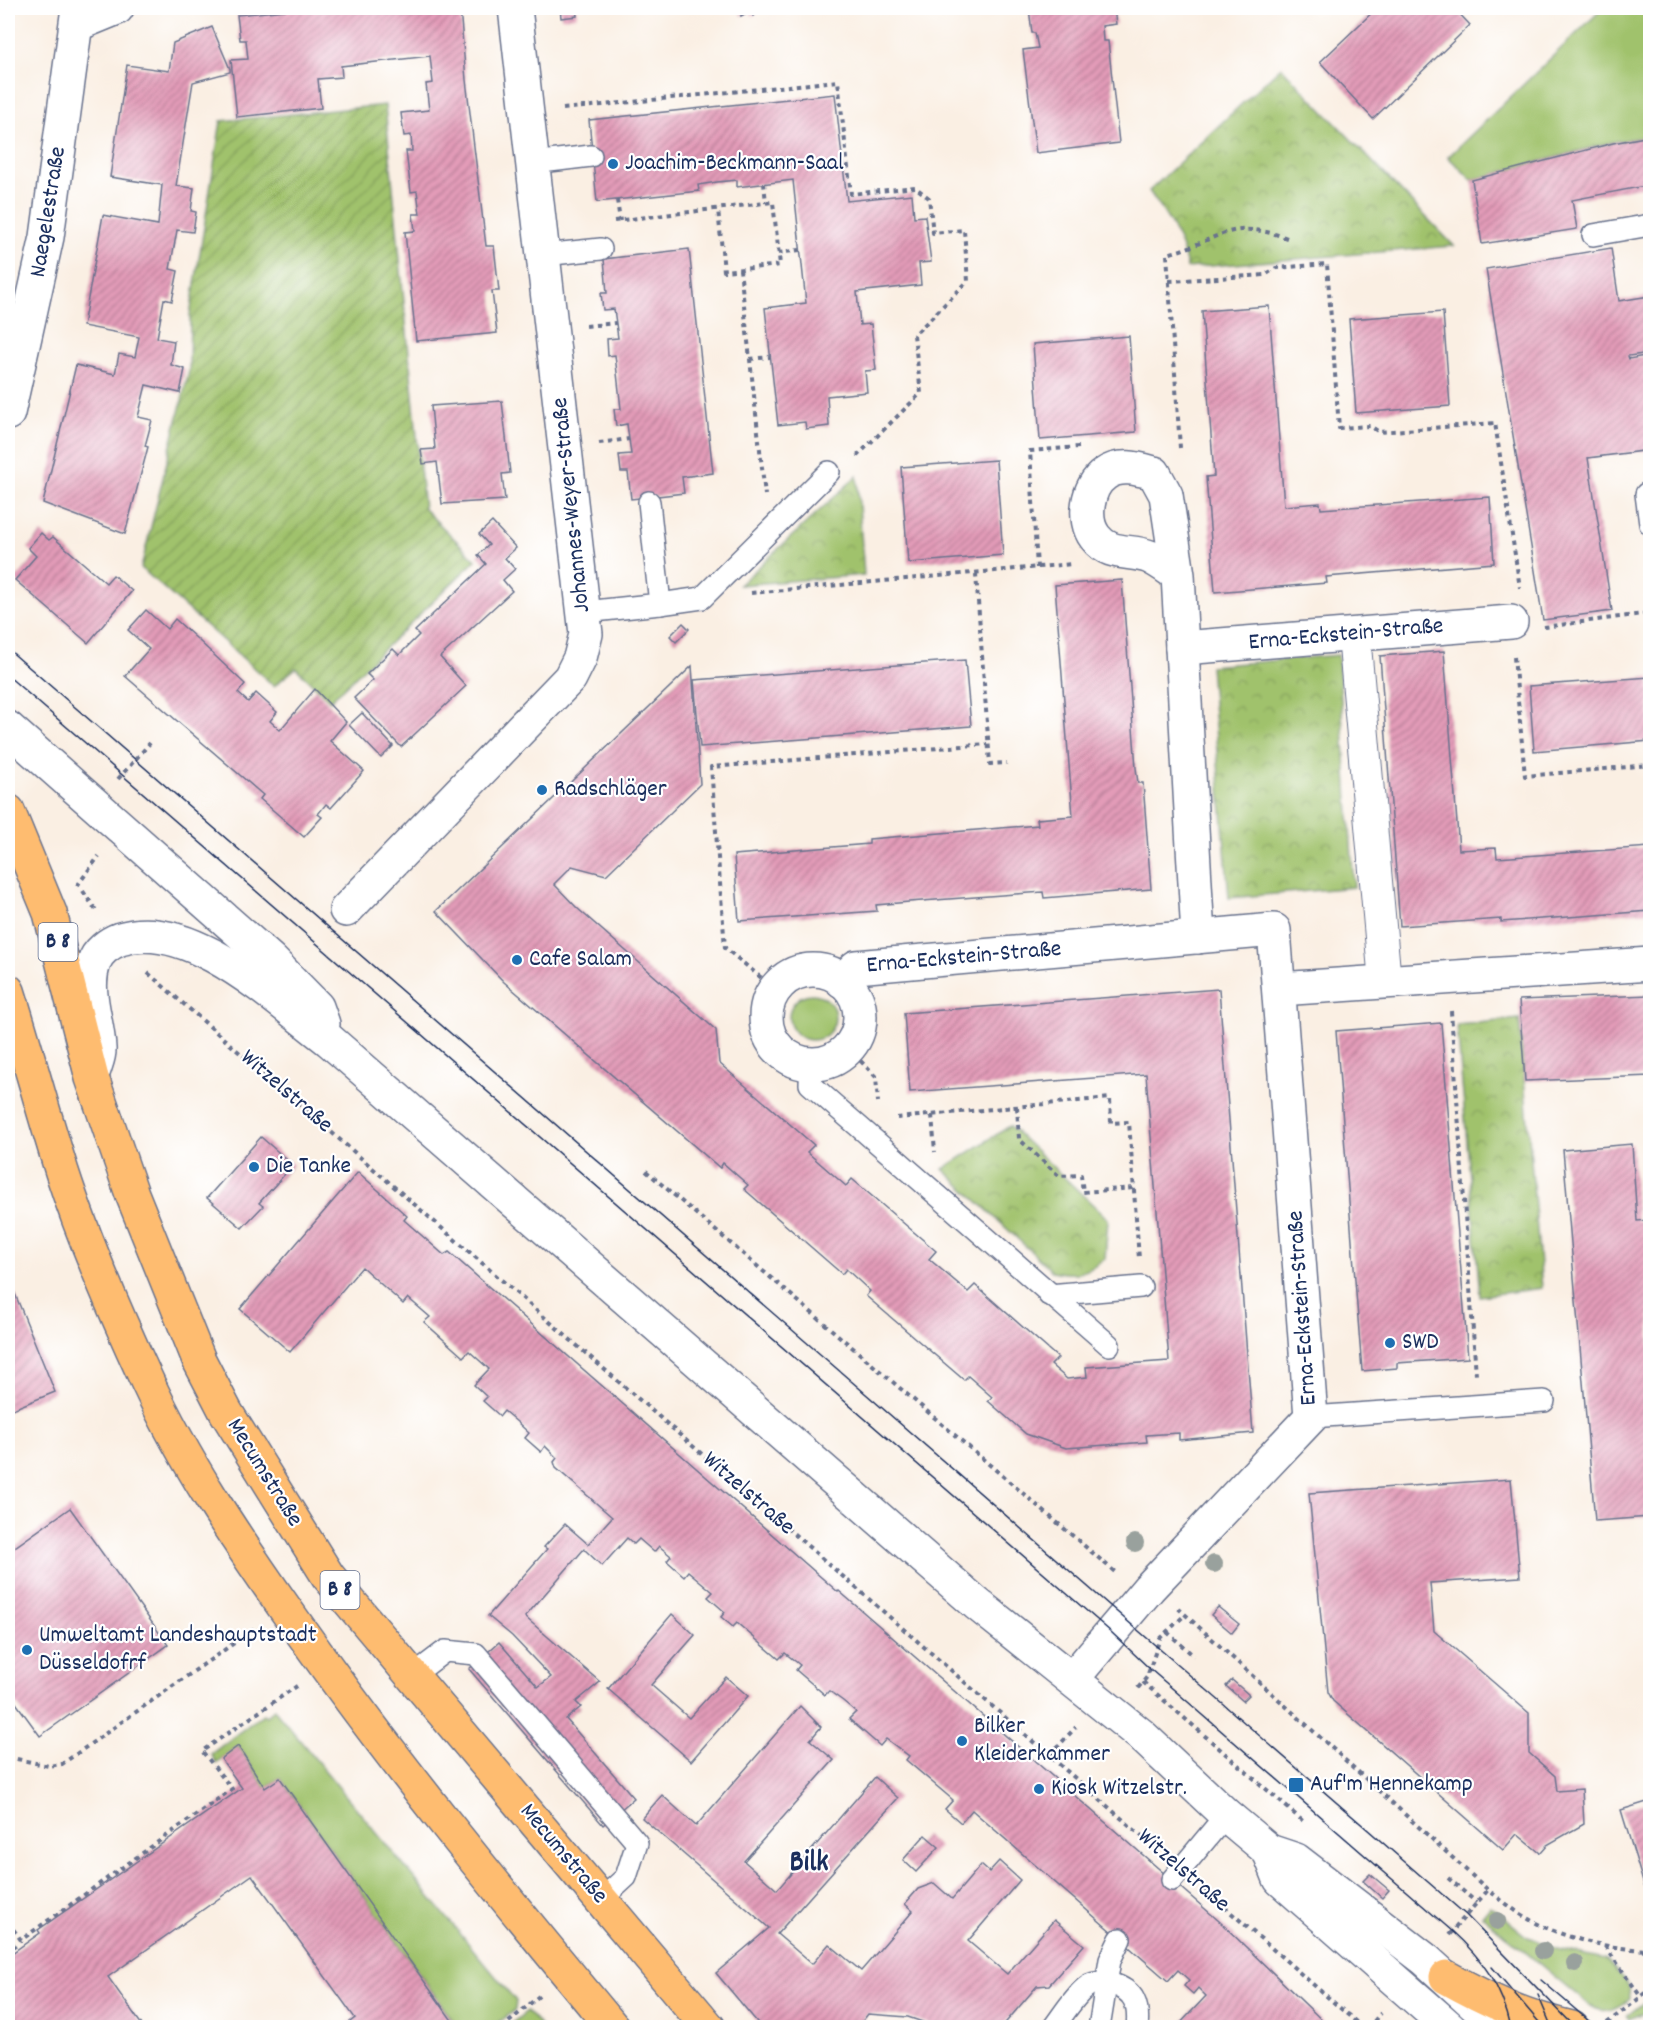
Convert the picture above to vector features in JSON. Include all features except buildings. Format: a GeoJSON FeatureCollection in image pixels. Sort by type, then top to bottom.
{"type":"FeatureCollection","features":[{"type":"Feature","properties":{"kind":"main road","name":"Mecumstraße"},"geometry":{"type":"LineString","coordinates":[[8,811],[42,888],[92,1078],[132,1194],[199,1360],[226,1412],[328,1576],[709,2028]]}},
{"type":"Feature","properties":{"kind":"main road","name":"B 8"},"geometry":{"type":"LineString","coordinates":[[8,991],[69,1192],[147,1382],[203,1488],[248,1559],[325,1667],[492,1884],[613,2028]]}},
{"type":"Feature","properties":{"kind":"main road"},"geometry":{"type":"LineString","coordinates":[[1446,1977],[1501,2007],[1572,2028]]}},
{"type":"Feature","properties":{"kind":"street"},"geometry":{"type":"LineString","coordinates":[[78,16],[117,8]]}},
{"type":"Feature","properties":{"kind":"street","name":"Johannes-Weyer-Straße"},"geometry":{"type":"LineString","coordinates":[[346,910],[570,678],[580,658],[586,634],[515,8]]}},
{"type":"Feature","properties":{"kind":"street","name":"Naegelestraße"},"geometry":{"type":"LineString","coordinates":[[8,413],[47,237],[78,16]]}},
{"type":"Feature","properties":{"kind":"street"},"geometry":{"type":"LineString","coordinates":[[1178,574],[1149,556],[1115,552],[1095,537],[1087,516],[1090,493],[1105,474],[1129,467],[1154,474],[1166,495],[1178,574],[1198,937]]}},
{"type":"Feature","properties":{"kind":"street","name":"Erna-Eckstein-Straße"},"geometry":{"type":"LineString","coordinates":[[1182,648],[1511,622]]}},
{"type":"Feature","properties":{"kind":"street"},"geometry":{"type":"LineString","coordinates":[[1354,635],[1385,982]]}},
{"type":"Feature","properties":{"kind":"street"},"geometry":{"type":"LineString","coordinates":[[8,728],[272,960],[317,1007],[329,1040]]}},
{"type":"Feature","properties":{"kind":"street","name":"Erna-Eckstein-Straße"},"geometry":{"type":"LineString","coordinates":[[842,981],[856,967],[1274,930],[1311,1417],[1149,1588],[1072,1679]]}},
{"type":"Feature","properties":{"kind":"street"},"geometry":{"type":"LineString","coordinates":[[92,1078],[100,1051],[90,978],[94,961],[102,950],[128,937],[145,934],[172,937],[201,947],[329,1040],[977,1604],[1141,1735],[1226,1815],[1269,1851],[1296,1860],[1446,1977],[1501,2028]]}},
{"type":"Feature","properties":{"kind":"street"},"geometry":{"type":"LineString","coordinates":[[1279,989],[1650,964]]}},
{"type":"Feature","properties":{"kind":"street","name":"Erna-Eckstein-Straße"},"geometry":{"type":"LineString","coordinates":[[775,989],[791,975],[805,970],[820,970],[842,981],[858,1001],[860,1018],[857,1034],[848,1048]]}},
{"type":"Feature","properties":{"kind":"street"},"geometry":{"type":"LineString","coordinates":[[775,989],[765,1012],[767,1029],[774,1045],[787,1056],[802,1063],[819,1064],[835,1059],[848,1048]]}},
{"type":"Feature","properties":{"kind":"street"},"geometry":{"type":"LineString","coordinates":[[1269,1851],[1280,1879],[1450,2028]]}},
{"type":"Feature","properties":{"kind":"lane"},"geometry":{"type":"LineString","coordinates":[[533,163],[591,156]]}},
{"type":"Feature","properties":{"kind":"lane"},"geometry":{"type":"LineString","coordinates":[[1593,235],[1650,225]]}},
{"type":"Feature","properties":{"kind":"lane"},"geometry":{"type":"LineString","coordinates":[[543,255],[601,249]]}},
{"type":"Feature","properties":{"kind":"lane"},"geometry":{"type":"LineString","coordinates":[[585,612],[702,598],[829,472]]}},
{"type":"Feature","properties":{"kind":"lane"},"geometry":{"type":"LineString","coordinates":[[1646,494],[1650,524]]}},
{"type":"Feature","properties":{"kind":"lane"},"geometry":{"type":"LineString","coordinates":[[649,502],[660,604]]}},
{"type":"Feature","properties":{"kind":"lane"},"geometry":{"type":"LineString","coordinates":[[811,1063],[810,1084],[1109,1345]]}},
{"type":"Feature","properties":{"kind":"lane"},"geometry":{"type":"LineString","coordinates":[[1049,1295],[1141,1287]]}},
{"type":"Feature","properties":{"kind":"lane"},"geometry":{"type":"LineString","coordinates":[[1311,1417],[1544,1401]]}},
{"type":"Feature","properties":{"kind":"lane"},"geometry":{"type":"LineString","coordinates":[[412,1676],[445,1651],[476,1653],[637,1843],[626,1877],[601,1900]]}},
{"type":"Feature","properties":{"kind":"lane"},"geometry":{"type":"LineString","coordinates":[[1176,1874],[1226,1815]]}},
{"type":"Feature","properties":{"kind":"lane"},"geometry":{"type":"LineString","coordinates":[[1099,2028],[1110,1960],[1120,1939]]}},
{"type":"Feature","properties":{"kind":"lane"},"geometry":{"type":"LineString","coordinates":[[1053,2028],[1085,1988],[1097,1983],[1107,1984],[1128,1992],[1134,2000],[1137,2028]]}},
{"type":"Feature","properties":{"kind":"path"},"geometry":{"type":"LineString","coordinates":[[527,113],[838,81],[851,194],[915,187],[929,198],[933,233],[964,230],[968,281],[914,335],[921,393],[850,463],[829,472]]}},
{"type":"Feature","properties":{"kind":"path"},"geometry":{"type":"LineString","coordinates":[[764,183],[766,203]]}},
{"type":"Feature","properties":{"kind":"path"},"geometry":{"type":"LineString","coordinates":[[617,200],[620,220]]}},
{"type":"Feature","properties":{"kind":"path"},"geometry":{"type":"LineString","coordinates":[[608,222],[773,202],[780,265],[724,271],[718,209]]}},
{"type":"Feature","properties":{"kind":"path"},"geometry":{"type":"LineString","coordinates":[[1166,495],[1182,475],[1167,254],[1184,250],[1212,236],[1238,228],[1266,230],[1287,238]]}},
{"type":"Feature","properties":{"kind":"path"},"geometry":{"type":"LineString","coordinates":[[778,253],[801,250]]}},
{"type":"Feature","properties":{"kind":"path"},"geometry":{"type":"LineString","coordinates":[[1169,281],[1265,274],[1276,268],[1327,264],[1339,429],[1370,426],[1379,432],[1495,423],[1521,583],[1511,622],[1525,776],[1650,765]]}},
{"type":"Feature","properties":{"kind":"path"},"geometry":{"type":"LineString","coordinates":[[740,269],[768,532]]}},
{"type":"Feature","properties":{"kind":"path"},"geometry":{"type":"LineString","coordinates":[[750,359],[770,357]]}},
{"type":"Feature","properties":{"kind":"path"},"geometry":{"type":"LineString","coordinates":[[1037,568],[1030,451],[1089,446]]}},
{"type":"Feature","properties":{"kind":"path"},"geometry":{"type":"LineString","coordinates":[[702,598],[1071,565],[1095,537]]}},
{"type":"Feature","properties":{"kind":"path"},"geometry":{"type":"LineString","coordinates":[[976,574],[990,764],[1007,763]]}},
{"type":"Feature","properties":{"kind":"path"},"geometry":{"type":"LineString","coordinates":[[1511,622],[1535,628],[1650,613]]}},
{"type":"Feature","properties":{"kind":"path"},"geometry":{"type":"LineString","coordinates":[[112,785],[150,743]]}},
{"type":"Feature","properties":{"kind":"path"},"geometry":{"type":"LineString","coordinates":[[775,989],[725,948],[711,767],[987,744]]}},
{"type":"Feature","properties":{"kind":"path"},"geometry":{"type":"LineString","coordinates":[[42,888],[79,886],[121,826]]}},
{"type":"Feature","properties":{"kind":"path","name":"Witzelstraße"},"geometry":{"type":"LineString","coordinates":[[142,968],[1050,1755],[1176,1874],[1363,2028]]}},
{"type":"Feature","properties":{"kind":"path"},"geometry":{"type":"LineString","coordinates":[[1449,978],[1478,1405]]}},
{"type":"Feature","properties":{"kind":"path"},"geometry":{"type":"LineString","coordinates":[[848,1048],[876,1077],[879,1109]]}},
{"type":"Feature","properties":{"kind":"path"},"geometry":{"type":"LineString","coordinates":[[890,1119],[1110,1098],[1111,1123],[1129,1122],[1141,1287]]}},
{"type":"Feature","properties":{"kind":"path"},"geometry":{"type":"LineString","coordinates":[[1017,1107],[1019,1139],[1059,1176],[1081,1175],[1083,1192],[1134,1188]]}},
{"type":"Feature","properties":{"kind":"path"},"geometry":{"type":"LineString","coordinates":[[932,1115],[935,1153]]}},
{"type":"Feature","properties":{"kind":"path"},"geometry":{"type":"LineString","coordinates":[[646,1171],[1112,1572],[1122,1574]]}},
{"type":"Feature","properties":{"kind":"path"},"geometry":{"type":"LineString","coordinates":[[1171,1602],[1488,1890],[1532,1922],[1561,1934],[1605,1946],[1650,1950]]}},
{"type":"Feature","properties":{"kind":"path"},"geometry":{"type":"LineString","coordinates":[[8,1757],[49,1766],[62,1764],[284,1608]]}},
{"type":"Feature","properties":{"kind":"path"},"geometry":{"type":"LineString","coordinates":[[1138,1689],[1147,1677],[1160,1638],[1185,1615]]}},
{"type":"Feature","properties":{"kind":"path"},"geometry":{"type":"LineString","coordinates":[[1167,1632],[1194,1656]]}},
{"type":"Feature","properties":{"kind":"path"},"geometry":{"type":"LineString","coordinates":[[8,1922],[21,1940],[232,1788],[202,1751],[325,1667]]}},
{"type":"Feature","properties":{"kind":"path"},"geometry":{"type":"LineString","coordinates":[[1143,1682],[1313,1830]]}},
{"type":"Feature","properties":{"kind":"path"},"geometry":{"type":"LineString","coordinates":[[1050,1755],[1080,1723]]}},
{"type":"Feature","properties":{"kind":"path"},"geometry":{"type":"LineString","coordinates":[[1448,1878],[1477,1903]]}},
{"type":"Feature","properties":{"kind":"path"},"geometry":{"type":"LineString","coordinates":[[1446,1938],[1488,1890]]}},
{"type":"Feature","properties":{"kind":"path"},"geometry":{"type":"LineString","coordinates":[[8,1936],[16,1949]]}},
{"type":"Feature","properties":{"kind":"path"},"geometry":{"type":"LineString","coordinates":[[1605,1946],[1641,1997]]}},
{"type":"Feature","properties":{"kind":"path"},"geometry":{"type":"LineString","coordinates":[[502,2028],[567,1973]]}},
{"type":"Feature","properties":{"kind":"path"},"geometry":{"type":"LineString","coordinates":[[1602,2028],[1650,1990]]}},
{"type":"Feature","properties":{"kind":"green space"},"geometry":{"type":"Polygon","coordinates":[[[1603,8],[1650,8],[1650,136],[1612,142],[1472,180],[1448,157],[1603,8]]]}},
{"type":"Feature","properties":{"kind":"green space"},"geometry":{"type":"Polygon","coordinates":[[[1281,67],[1454,246],[1187,268],[1177,237],[1149,191],[1281,67]]]}},
{"type":"Feature","properties":{"kind":"green space"},"geometry":{"type":"Polygon","coordinates":[[[385,105],[424,509],[476,560],[330,701],[296,668],[274,686],[141,568],[189,371],[190,315],[221,121],[385,105]]]}},
{"type":"Feature","properties":{"kind":"green space"},"geometry":{"type":"Polygon","coordinates":[[[857,476],[864,575],[739,585],[857,476]]]}},
{"type":"Feature","properties":{"kind":"green space"},"geometry":{"type":"Polygon","coordinates":[[[1338,655],[1354,887],[1229,898],[1210,666],[1338,655]]]}},
{"type":"Feature","properties":{"kind":"green space"},"geometry":{"type":"Polygon","coordinates":[[[812,994],[828,1001],[835,1017],[828,1033],[812,1040],[796,1033],[789,1017],[796,1001],[812,994]]]}},
{"type":"Feature","properties":{"kind":"green space"},"geometry":{"type":"Polygon","coordinates":[[[1519,1019],[1542,1288],[1480,1296],[1457,1025],[1519,1019]]]}},
{"type":"Feature","properties":{"kind":"green space"},"geometry":{"type":"Polygon","coordinates":[[[1010,1126],[1108,1219],[1105,1259],[1092,1268],[1074,1273],[1052,1271],[943,1169],[1010,1126]]]}},
{"type":"Feature","properties":{"kind":"green space"},"geometry":{"type":"Polygon","coordinates":[[[274,1709],[516,2001],[515,2010],[493,2027],[454,2027],[456,2025],[280,1778],[265,1788],[238,1746],[216,1763],[211,1754],[263,1714],[266,1716],[274,1709]]]}},
{"type":"Feature","properties":{"kind":"green space"},"geometry":{"type":"Polygon","coordinates":[[[1490,1906],[1527,1936],[1557,1949],[1606,1959],[1629,1986],[1630,1999],[1611,2010],[1601,2010],[1590,2006],[1482,1916],[1490,1906]]]}},
{"type":"Feature","properties":{"kind":"green space"},"geometry":{"type":"Polygon","coordinates":[[[1650,1997],[1650,2010],[1630,2019],[1627,2016],[1650,1997]]]}},
{"type":"Feature","properties":{"kind":"green space"},"geometry":{"type":"Polygon","coordinates":[[[527,2011],[541,2027],[507,2027],[527,2011]]]}},
{"type":"Feature","properties":{"kind":"tram line"},"geometry":{"type":"LineString","coordinates":[[8,649],[1466,1915],[1576,2028]]}},
{"type":"Feature","properties":{"kind":"tram line"},"geometry":{"type":"LineString","coordinates":[[8,676],[1111,1632],[1150,1669],[1452,1931],[1473,1952],[1490,1975],[1502,1999],[1511,2028]]}},
{"type":"Feature","properties":{"kind":"tram line"},"geometry":{"type":"LineString","coordinates":[[1492,1967],[1544,2028]]}},
{"type":"Feature","properties":{"kind":"tram line"},"geometry":{"type":"LineString","coordinates":[[1541,1980],[1589,2021],[1602,2028]]}},
{"type":"Feature","properties":{"kind":"tram line"},"geometry":{"type":"LineString","coordinates":[[1538,1995],[1552,2028]]}},
{"type":"Feature","properties":{"kind":"place","name":"Joachim-Beckmann-Saal"},"geometry":{"type":"Point","coordinates":[613,164]}},
{"type":"Feature","properties":{"kind":"place","name":"Radschläger"},"geometry":{"type":"Point","coordinates":[542,790]}},
{"type":"Feature","properties":{"kind":"place","name":"Cafe Salam"},"geometry":{"type":"Point","coordinates":[517,960]}},
{"type":"Feature","properties":{"kind":"place","name":"Die Tanke"},"geometry":{"type":"Point","coordinates":[254,1167]}},
{"type":"Feature","properties":{"kind":"place","name":"SWD"},"geometry":{"type":"Point","coordinates":[1390,1343]}},
{"type":"Feature","properties":{"kind":"place","name":"Umweltamt Landeshauptstadt Düsseldofrf"},"geometry":{"type":"Point","coordinates":[27,1650]}},
{"type":"Feature","properties":{"kind":"place","name":"Bilker Kleiderkammer"},"geometry":{"type":"Point","coordinates":[962,1741]}},
{"type":"Feature","properties":{"kind":"place","name":"Auf'm Hennekamp"},"geometry":{"type":"Point","coordinates":[1296,1785]}},
{"type":"Feature","properties":{"kind":"place","name":"Kiosk Witzelstr."},"geometry":{"type":"Point","coordinates":[1039,1789]}},
{"type":"Feature","properties":{"kind":"district","name":"Bilk"},"geometry":{"type":"Point","coordinates":[809,1864]}}]}
